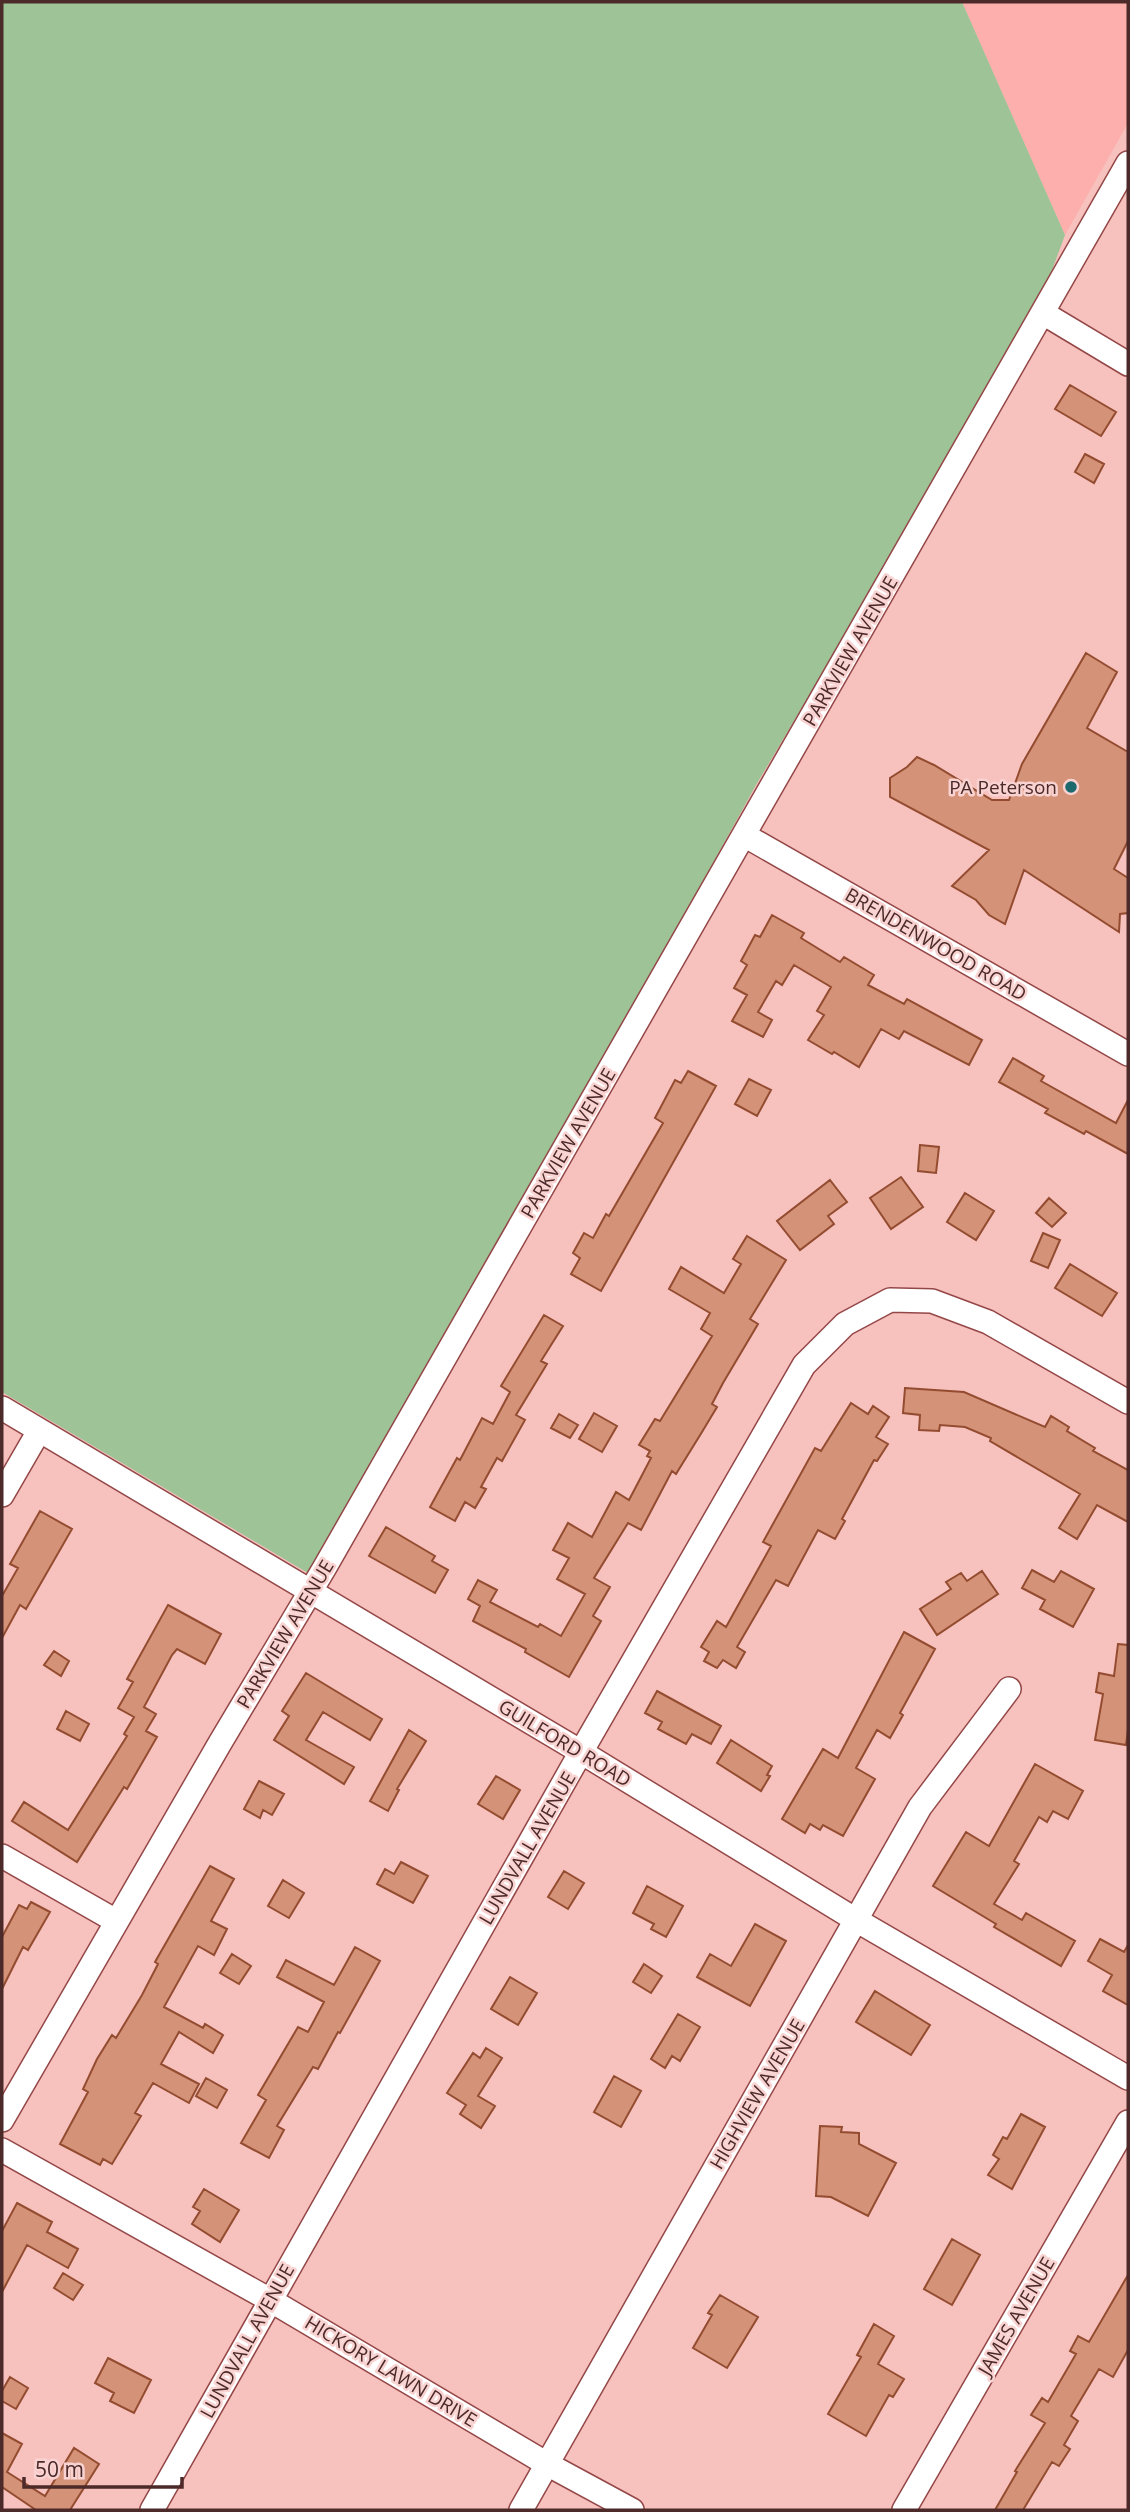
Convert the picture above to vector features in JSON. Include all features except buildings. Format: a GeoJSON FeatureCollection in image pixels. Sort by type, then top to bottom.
{"type":"FeatureCollection","features":[{"type":"Feature","properties":{"kind":"street","name":"PARKVIEW AVENUE"},"geometry":{"type":"LineString","coordinates":[[2,2120],[116,1921],[311,1592],[1128,163]]}},
{"type":"Feature","properties":{"kind":"street"},"geometry":{"type":"LineString","coordinates":[[1043,313],[1128,363]]}},
{"type":"Feature","properties":{"kind":"street","name":"BRENDENWOOD ROAD"},"geometry":{"type":"LineString","coordinates":[[744,835],[1128,1054]]}},
{"type":"Feature","properties":{"kind":"street","name":"LUNDVALL AVENUE"},"geometry":{"type":"LineString","coordinates":[[152,2510],[581,1752],[804,1365],[845,1324],[890,1300],[932,1301],[988,1322],[1128,1402]]}},
{"type":"Feature","properties":{"kind":"street","name":"GUILFORD ROAD"},"geometry":{"type":"LineString","coordinates":[[2,1408],[581,1752],[856,1920],[1128,2078]]}},
{"type":"Feature","properties":{"kind":"street"},"geometry":{"type":"LineString","coordinates":[[2,1495],[39,1431]]}},
{"type":"Feature","properties":{"kind":"street","name":"HIGHVIEW AVENUE"},"geometry":{"type":"LineString","coordinates":[[521,2510],[920,1807],[1009,1689]]}},
{"type":"Feature","properties":{"kind":"street"},"geometry":{"type":"LineString","coordinates":[[2,1856],[116,1921]]}},
{"type":"Feature","properties":{"kind":"street","name":"JAMES AVENUE"},"geometry":{"type":"LineString","coordinates":[[904,2510],[1128,2122]]}},
{"type":"Feature","properties":{"kind":"street","name":"HICKORY LAWN DRIVE"},"geometry":{"type":"LineString","coordinates":[[2,2150],[270,2300],[547,2464],[632,2510]]}},
{"type":"Feature","properties":{"kind":"shaded area"},"geometry":{"type":"Polygon","coordinates":[[[962,2],[1128,2],[1128,123],[1065,235],[962,2]]]}},
{"type":"Feature","properties":{"kind":"green space"},"geometry":{"type":"Polygon","coordinates":[[[2,2],[962,2],[1065,235],[1037,311],[756,785],[325,1567],[313,1576],[2,1392],[2,2]]]}},
{"type":"Feature","properties":{"kind":"place","name":"PA Peterson"},"geometry":{"type":"Point","coordinates":[1071,787]}}]}
